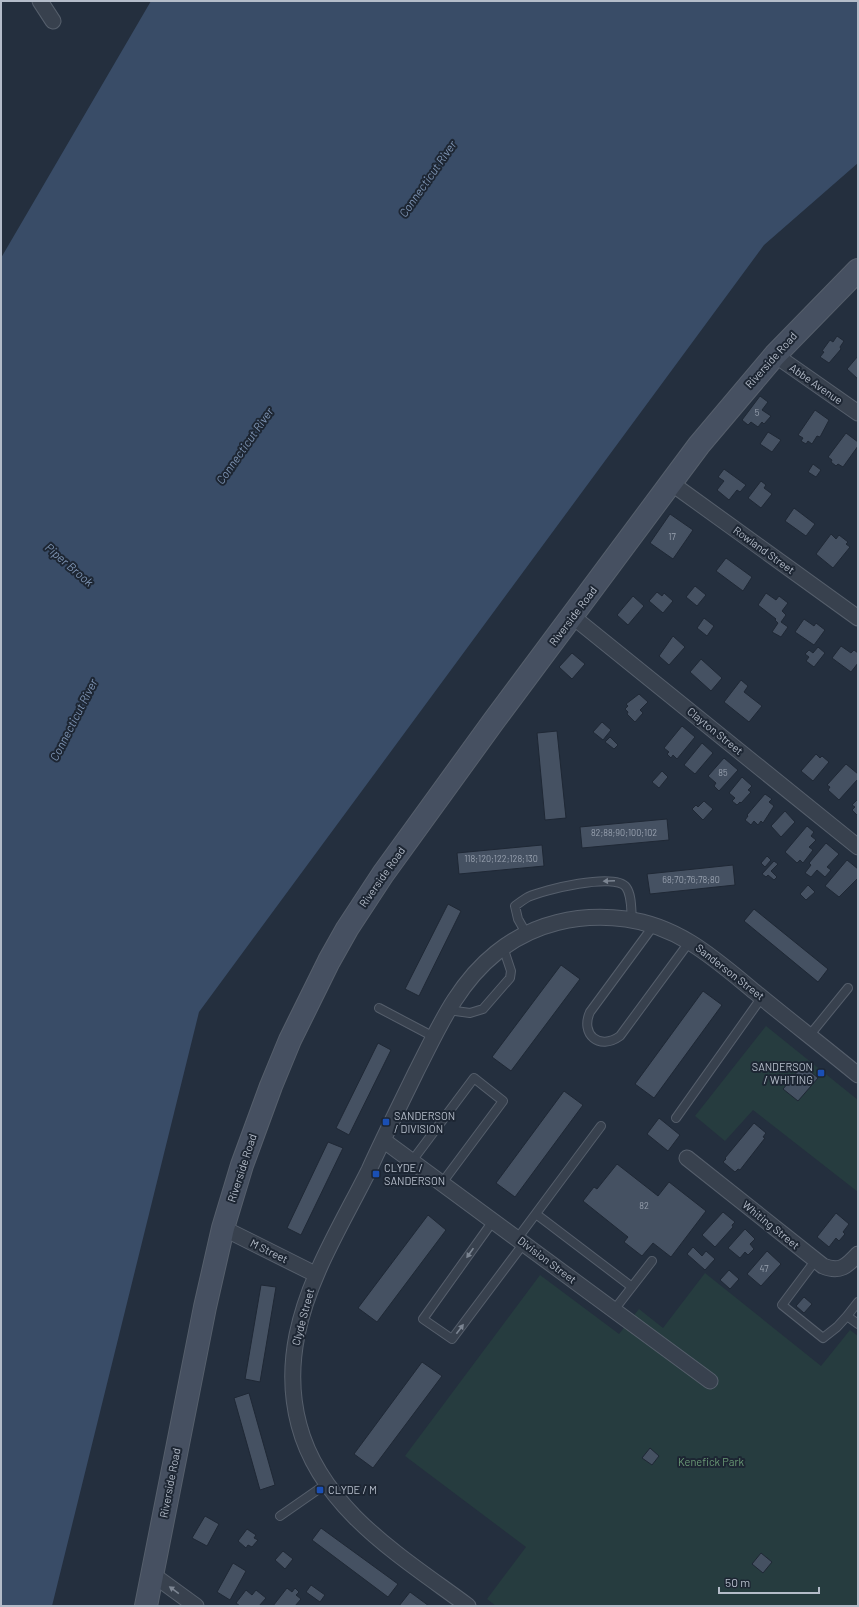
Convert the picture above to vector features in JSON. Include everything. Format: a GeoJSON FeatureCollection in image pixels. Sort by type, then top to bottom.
{"type":"FeatureCollection","features":[{"type":"Feature","properties":{"kind":"street"},"geometry":{"type":"LineString","coordinates":[[40,1],[53,21]]}},
{"type":"Feature","properties":{"kind":"street","name":"Riverside Road"},"geometry":{"type":"LineString","coordinates":[[146,1606],[202,1320],[223,1228],[251,1140],[284,1053],[311,994],[347,929],[383,874],[493,722],[671,483],[740,394],[774,355],[858,270]]}},
{"type":"Feature","properties":{"kind":"street","name":"Abbe Avenue"},"geometry":{"type":"LineString","coordinates":[[774,355],[858,413]]}},
{"type":"Feature","properties":{"kind":"street","name":"Rowland Street"},"geometry":{"type":"LineString","coordinates":[[671,483],[858,618]]}},
{"type":"Feature","properties":{"kind":"street","name":"Clayton Street"},"geometry":{"type":"LineString","coordinates":[[572,616],[858,847]]}},
{"type":"Feature","properties":{"kind":"street","name":"Sanderson Street"},"geometry":{"type":"LineString","coordinates":[[383,1140],[448,1010],[468,980],[486,961],[503,947],[526,934],[553,923],[577,918],[608,917],[632,920],[654,925],[690,941],[711,955],[858,1075]]}},
{"type":"Feature","properties":{"kind":"street","name":"Division Street"},"geometry":{"type":"LineString","coordinates":[[383,1140],[710,1381]]}},
{"type":"Feature","properties":{"kind":"street","name":"Clyde Street"},"geometry":{"type":"LineString","coordinates":[[383,1140],[340,1228],[315,1274],[297,1333],[292,1364],[292,1384],[297,1417],[303,1439],[311,1459],[326,1484],[344,1506],[402,1557],[468,1606]]}},
{"type":"Feature","properties":{"kind":"street","name":"Whiting Street"},"geometry":{"type":"LineString","coordinates":[[687,1158],[815,1261],[827,1268],[839,1270],[845,1267],[858,1254]]}},
{"type":"Feature","properties":{"kind":"street","name":"M Street"},"geometry":{"type":"LineString","coordinates":[[223,1228],[315,1274]]}},
{"type":"Feature","properties":{"kind":"street"},"geometry":{"type":"LineString","coordinates":[[152,1574],[196,1606]]}},
{"type":"Feature","properties":{"kind":"lane"},"geometry":{"type":"LineString","coordinates":[[526,934],[518,919],[515,906],[528,897],[574,883],[618,881],[625,886],[628,893],[632,920]]}},
{"type":"Feature","properties":{"kind":"lane"},"geometry":{"type":"LineString","coordinates":[[654,925],[590,1012],[586,1021],[587,1029],[599,1042],[606,1043],[613,1041],[620,1036],[690,941]]}},
{"type":"Feature","properties":{"kind":"lane"},"geometry":{"type":"LineString","coordinates":[[448,1010],[470,1013],[483,1009],[510,978],[511,970],[503,947]]}},
{"type":"Feature","properties":{"kind":"lane"},"geometry":{"type":"LineString","coordinates":[[809,1036],[848,988]]}},
{"type":"Feature","properties":{"kind":"lane"},"geometry":{"type":"LineString","coordinates":[[676,1118],[762,997]]}},
{"type":"Feature","properties":{"kind":"lane"},"geometry":{"type":"LineString","coordinates":[[379,1008],[434,1037]]}},
{"type":"Feature","properties":{"kind":"lane"},"geometry":{"type":"LineString","coordinates":[[412,1161],[474,1078],[503,1101],[442,1183]]}},
{"type":"Feature","properties":{"kind":"lane"},"geometry":{"type":"LineString","coordinates":[[493,1221],[423,1319],[452,1339],[520,1241],[536,1214],[601,1126]]}},
{"type":"Feature","properties":{"kind":"lane"},"geometry":{"type":"LineString","coordinates":[[536,1214],[632,1287]]}},
{"type":"Feature","properties":{"kind":"lane"},"geometry":{"type":"LineString","coordinates":[[614,1310],[652,1261]]}},
{"type":"Feature","properties":{"kind":"lane"},"geometry":{"type":"LineString","coordinates":[[815,1261],[782,1305],[823,1338],[837,1327],[858,1302]]}},
{"type":"Feature","properties":{"kind":"lane"},"geometry":{"type":"LineString","coordinates":[[847,1316],[858,1324]]}},
{"type":"Feature","properties":{"kind":"lane"},"geometry":{"type":"LineString","coordinates":[[280,1516],[326,1484]]}},
{"type":"Feature","properties":{"kind":"green space"},"geometry":{"type":"Polygon","coordinates":[[[766,1026],[858,1100],[858,1192],[753,1110],[725,1141],[695,1116],[766,1026]]]}},
{"type":"Feature","properties":{"kind":"green space","name":"Kenefick Park"},"geometry":{"type":"Polygon","coordinates":[[[705,1273],[821,1366],[850,1330],[858,1336],[858,1606],[496,1606],[487,1599],[526,1547],[405,1456],[540,1275],[619,1334],[639,1309],[663,1328],[705,1273]]]}},
{"type":"Feature","properties":{"kind":"water"},"geometry":{"type":"Polygon","coordinates":[[[151,1],[858,1],[858,163],[764,245],[199,1012],[52,1606],[1,1606],[1,258],[151,1]]]}},
{"type":"Feature","properties":{"kind":"building"},"geometry":{"type":"Polygon","coordinates":[[[837,336],[844,341],[840,347],[841,349],[829,363],[820,357],[824,352],[822,351],[830,340],[833,342],[837,336]]]}},
{"type":"Feature","properties":{"kind":"building"},"geometry":{"type":"Polygon","coordinates":[[[858,356],[858,379],[847,369],[858,356]]]}},
{"type":"Feature","properties":{"kind":"building"},"geometry":{"type":"Polygon","coordinates":[[[760,396],[768,402],[762,410],[771,416],[764,424],[762,422],[758,427],[751,422],[748,425],[742,420],[760,396]]]}},
{"type":"Feature","properties":{"kind":"building"},"geometry":{"type":"Polygon","coordinates":[[[815,410],[829,420],[820,437],[817,436],[812,444],[808,441],[806,444],[801,441],[803,438],[798,435],[815,410]]]}},
{"type":"Feature","properties":{"kind":"building"},"geometry":{"type":"Polygon","coordinates":[[[768,432],[781,440],[772,452],[760,444],[768,432]]]}},
{"type":"Feature","properties":{"kind":"building"},"geometry":{"type":"Polygon","coordinates":[[[846,433],[858,442],[858,446],[843,467],[838,464],[836,466],[828,457],[846,433]]]}},
{"type":"Feature","properties":{"kind":"building"},"geometry":{"type":"Polygon","coordinates":[[[813,464],[821,470],[816,477],[808,472],[813,464]]]}},
{"type":"Feature","properties":{"kind":"building"},"geometry":{"type":"Polygon","coordinates":[[[724,469],[746,485],[740,492],[737,490],[729,500],[717,490],[724,481],[718,477],[724,469]]]}},
{"type":"Feature","properties":{"kind":"building"},"geometry":{"type":"Polygon","coordinates":[[[761,481],[766,485],[764,488],[772,494],[761,508],[748,498],[761,481]]]}},
{"type":"Feature","properties":{"kind":"building"},"geometry":{"type":"Polygon","coordinates":[[[794,508],[815,524],[806,536],[785,521],[794,508]]]}},
{"type":"Feature","properties":{"kind":"building"},"geometry":{"type":"Polygon","coordinates":[[[670,514],[693,530],[673,559],[650,543],[670,514]]]}},
{"type":"Feature","properties":{"kind":"building"},"geometry":{"type":"Polygon","coordinates":[[[831,534],[836,539],[839,535],[848,542],[846,544],[850,547],[833,568],[816,554],[831,534]]]}},
{"type":"Feature","properties":{"kind":"building"},"geometry":{"type":"Polygon","coordinates":[[[726,558],[752,577],[743,591],[716,571],[726,558]]]}},
{"type":"Feature","properties":{"kind":"building"},"geometry":{"type":"Polygon","coordinates":[[[695,586],[706,595],[697,606],[686,597],[695,586]]]}},
{"type":"Feature","properties":{"kind":"building"},"geometry":{"type":"Polygon","coordinates":[[[657,592],[662,596],[664,593],[673,601],[663,613],[649,601],[657,592]]]}},
{"type":"Feature","properties":{"kind":"building"},"geometry":{"type":"Polygon","coordinates":[[[766,593],[776,600],[779,596],[788,603],[782,611],[786,615],[781,622],[788,627],[781,637],[772,632],[778,623],[775,620],[776,619],[758,605],[766,593]]]}},
{"type":"Feature","properties":{"kind":"building"},"geometry":{"type":"Polygon","coordinates":[[[633,596],[644,606],[628,625],[617,615],[633,596]]]}},
{"type":"Feature","properties":{"kind":"building"},"geometry":{"type":"Polygon","coordinates":[[[704,618],[714,626],[707,636],[697,628],[704,618]]]}},
{"type":"Feature","properties":{"kind":"building"},"geometry":{"type":"Polygon","coordinates":[[[804,619],[814,626],[816,623],[825,630],[814,645],[795,632],[804,619]]]}},
{"type":"Feature","properties":{"kind":"building"},"geometry":{"type":"Polygon","coordinates":[[[673,636],[685,647],[669,665],[659,656],[673,636]]]}},
{"type":"Feature","properties":{"kind":"building"},"geometry":{"type":"Polygon","coordinates":[[[841,646],[851,653],[854,650],[858,653],[858,663],[851,672],[832,658],[841,646]]]}},
{"type":"Feature","properties":{"kind":"building"},"geometry":{"type":"Polygon","coordinates":[[[818,647],[825,653],[814,667],[806,661],[809,657],[805,654],[809,650],[813,653],[818,647]]]}},
{"type":"Feature","properties":{"kind":"building"},"geometry":{"type":"Polygon","coordinates":[[[572,653],[585,664],[572,679],[559,667],[572,653]]]}},
{"type":"Feature","properties":{"kind":"building"},"geometry":{"type":"Polygon","coordinates":[[[701,659],[722,678],[711,691],[690,672],[701,659]]]}},
{"type":"Feature","properties":{"kind":"building"},"geometry":{"type":"Polygon","coordinates":[[[741,680],[748,686],[744,692],[762,706],[749,722],[724,702],[741,680]]]}},
{"type":"Feature","properties":{"kind":"building"},"geometry":{"type":"Polygon","coordinates":[[[639,694],[648,702],[640,710],[643,713],[635,722],[627,714],[628,712],[625,709],[628,706],[626,704],[639,694]]]}},
{"type":"Feature","properties":{"kind":"building"},"geometry":{"type":"Polygon","coordinates":[[[602,722],[611,730],[603,740],[593,732],[602,722]]]}},
{"type":"Feature","properties":{"kind":"building"},"geometry":{"type":"Polygon","coordinates":[[[682,726],[695,737],[677,759],[673,755],[671,758],[667,754],[669,752],[664,748],[682,726]]]}},
{"type":"Feature","properties":{"kind":"building"},"geometry":{"type":"Polygon","coordinates":[[[557,731],[566,818],[545,820],[537,733],[557,731]]]}},
{"type":"Feature","properties":{"kind":"building"},"geometry":{"type":"Polygon","coordinates":[[[610,737],[618,745],[614,749],[605,742],[610,737]]]}},
{"type":"Feature","properties":{"kind":"building"},"geometry":{"type":"Polygon","coordinates":[[[702,743],[713,753],[695,774],[684,765],[702,743]]]}},
{"type":"Feature","properties":{"kind":"building"},"geometry":{"type":"Polygon","coordinates":[[[816,754],[820,758],[822,756],[829,762],[813,781],[801,771],[816,754]]]}},
{"type":"Feature","properties":{"kind":"building"},"geometry":{"type":"Polygon","coordinates":[[[724,758],[738,770],[719,791],[714,786],[716,783],[708,776],[724,758]]]}},
{"type":"Feature","properties":{"kind":"building"},"geometry":{"type":"Polygon","coordinates":[[[846,764],[858,774],[858,781],[857,780],[839,800],[828,790],[830,787],[827,785],[846,764]]]}},
{"type":"Feature","properties":{"kind":"building"},"geometry":{"type":"Polygon","coordinates":[[[662,771],[668,777],[659,788],[652,782],[662,771]]]}},
{"type":"Feature","properties":{"kind":"building"},"geometry":{"type":"Polygon","coordinates":[[[742,777],[752,786],[748,790],[751,792],[741,803],[740,802],[737,805],[732,801],[735,798],[729,793],[742,777]]]}},
{"type":"Feature","properties":{"kind":"building"},"geometry":{"type":"Polygon","coordinates":[[[765,794],[772,799],[769,802],[774,806],[763,823],[761,821],[758,825],[754,821],[751,825],[745,820],[748,816],[747,815],[765,794]]]}},
{"type":"Feature","properties":{"kind":"building"},"geometry":{"type":"Polygon","coordinates":[[[858,799],[857,815],[852,810],[855,807],[852,805],[858,799]]]}},
{"type":"Feature","properties":{"kind":"building"},"geometry":{"type":"Polygon","coordinates":[[[704,801],[713,809],[703,820],[692,809],[696,805],[698,807],[704,801]]]}},
{"type":"Feature","properties":{"kind":"building"},"geometry":{"type":"Polygon","coordinates":[[[785,811],[795,822],[781,837],[771,826],[785,811]]]}},
{"type":"Feature","properties":{"kind":"building"},"geometry":{"type":"Polygon","coordinates":[[[667,819],[669,840],[582,848],[580,827],[667,819]]]}},
{"type":"Feature","properties":{"kind":"building"},"geometry":{"type":"Polygon","coordinates":[[[807,826],[814,832],[811,836],[816,840],[809,847],[813,850],[803,863],[800,860],[797,863],[785,852],[807,826]]]}},
{"type":"Feature","properties":{"kind":"building"},"geometry":{"type":"Polygon","coordinates":[[[826,843],[839,854],[827,867],[831,870],[825,877],[817,870],[811,877],[805,873],[811,865],[809,863],[826,843]]]}},
{"type":"Feature","properties":{"kind":"building"},"geometry":{"type":"Polygon","coordinates":[[[542,845],[544,866],[459,874],[457,853],[542,845]]]}},
{"type":"Feature","properties":{"kind":"building"},"geometry":{"type":"Polygon","coordinates":[[[767,856],[771,860],[765,867],[761,863],[767,856]]]}},
{"type":"Feature","properties":{"kind":"building"},"geometry":{"type":"Polygon","coordinates":[[[847,860],[858,869],[858,878],[839,897],[825,886],[847,860]]]}},
{"type":"Feature","properties":{"kind":"building"},"geometry":{"type":"Polygon","coordinates":[[[774,861],[778,864],[771,871],[777,877],[774,880],[768,875],[766,877],[762,874],[774,861]]]}},
{"type":"Feature","properties":{"kind":"building"},"geometry":{"type":"Polygon","coordinates":[[[733,865],[735,885],[650,894],[647,874],[733,865]]]}},
{"type":"Feature","properties":{"kind":"building"},"geometry":{"type":"Polygon","coordinates":[[[808,885],[815,892],[806,900],[800,894],[808,885]]]}},
{"type":"Feature","properties":{"kind":"building"},"geometry":{"type":"Polygon","coordinates":[[[448,904],[461,911],[419,996],[405,989],[448,904]]]}},
{"type":"Feature","properties":{"kind":"building"},"geometry":{"type":"Polygon","coordinates":[[[754,909],[828,969],[818,982],[744,921],[754,909]]]}},
{"type":"Feature","properties":{"kind":"building"},"geometry":{"type":"Polygon","coordinates":[[[561,965],[580,979],[511,1071],[492,1057],[561,965]]]}},
{"type":"Feature","properties":{"kind":"building"},"geometry":{"type":"Polygon","coordinates":[[[703,991],[722,1005],[654,1098],[635,1084],[703,991]]]}},
{"type":"Feature","properties":{"kind":"building"},"geometry":{"type":"Polygon","coordinates":[[[378,1043],[391,1050],[349,1135],[336,1128],[378,1043]]]}},
{"type":"Feature","properties":{"kind":"building"},"geometry":{"type":"Polygon","coordinates":[[[803,1065],[818,1078],[798,1101],[783,1089],[803,1065]]]}},
{"type":"Feature","properties":{"kind":"building"},"geometry":{"type":"Polygon","coordinates":[[[564,1091],[583,1105],[515,1197],[496,1183],[564,1091]]]}},
{"type":"Feature","properties":{"kind":"building"},"geometry":{"type":"Polygon","coordinates":[[[659,1118],[680,1135],[668,1151],[647,1134],[659,1118]]]}},
{"type":"Feature","properties":{"kind":"building"},"geometry":{"type":"Polygon","coordinates":[[[754,1123],[766,1133],[763,1137],[765,1138],[740,1170],[738,1169],[735,1172],[723,1162],[754,1123]]]}},
{"type":"Feature","properties":{"kind":"building"},"geometry":{"type":"Polygon","coordinates":[[[328,1142],[343,1148],[301,1235],[287,1228],[328,1142]]]}},
{"type":"Feature","properties":{"kind":"building"},"geometry":{"type":"Polygon","coordinates":[[[617,1164],[658,1196],[669,1182],[706,1211],[671,1257],[653,1243],[642,1256],[624,1242],[628,1237],[583,1201],[594,1187],[597,1189],[617,1164]]]}},
{"type":"Feature","properties":{"kind":"building"},"geometry":{"type":"Polygon","coordinates":[[[723,1212],[735,1222],[732,1225],[733,1227],[715,1247],[702,1235],[723,1212]]]}},
{"type":"Feature","properties":{"kind":"building"},"geometry":{"type":"Polygon","coordinates":[[[836,1213],[849,1224],[843,1232],[845,1234],[839,1241],[836,1238],[829,1247],[817,1237],[836,1213]]]}},
{"type":"Feature","properties":{"kind":"building"},"geometry":{"type":"Polygon","coordinates":[[[428,1215],[446,1230],[377,1322],[358,1308],[428,1215]]]}},
{"type":"Feature","properties":{"kind":"building"},"geometry":{"type":"Polygon","coordinates":[[[745,1229],[755,1239],[750,1244],[754,1249],[748,1255],[745,1252],[740,1258],[728,1248],[745,1229]]]}},
{"type":"Feature","properties":{"kind":"building"},"geometry":{"type":"Polygon","coordinates":[[[693,1247],[702,1256],[706,1251],[715,1259],[705,1270],[687,1254],[693,1247]]]}},
{"type":"Feature","properties":{"kind":"building"},"geometry":{"type":"Polygon","coordinates":[[[767,1251],[781,1264],[761,1286],[747,1274],[767,1251]]]}},
{"type":"Feature","properties":{"kind":"building"},"geometry":{"type":"Polygon","coordinates":[[[729,1270],[739,1279],[730,1289],[720,1280],[729,1270]]]}},
{"type":"Feature","properties":{"kind":"building"},"geometry":{"type":"Polygon","coordinates":[[[261,1285],[276,1287],[260,1382],[245,1379],[261,1285]]]}},
{"type":"Feature","properties":{"kind":"building"},"geometry":{"type":"Polygon","coordinates":[[[804,1297],[812,1304],[804,1313],[796,1306],[804,1297]]]}},
{"type":"Feature","properties":{"kind":"building"},"geometry":{"type":"Polygon","coordinates":[[[422,1362],[442,1376],[373,1468],[354,1454],[422,1362]]]}},
{"type":"Feature","properties":{"kind":"building"},"geometry":{"type":"Polygon","coordinates":[[[249,1393],[275,1485],[260,1490],[234,1398],[249,1393]]]}},
{"type":"Feature","properties":{"kind":"building"},"geometry":{"type":"Polygon","coordinates":[[[650,1448],[659,1456],[652,1465],[642,1458],[650,1448]]]}},
{"type":"Feature","properties":{"kind":"building"},"geometry":{"type":"Polygon","coordinates":[[[205,1516],[219,1524],[207,1546],[192,1538],[205,1516]]]}},
{"type":"Feature","properties":{"kind":"building"},"geometry":{"type":"Polygon","coordinates":[[[321,1528],[398,1584],[388,1597],[312,1540],[321,1528]]]}},
{"type":"Feature","properties":{"kind":"building"},"geometry":{"type":"Polygon","coordinates":[[[247,1529],[256,1535],[254,1538],[258,1540],[252,1547],[248,1545],[246,1548],[238,1541],[247,1529]]]}},
{"type":"Feature","properties":{"kind":"building"},"geometry":{"type":"Polygon","coordinates":[[[283,1551],[293,1559],[285,1569],[275,1560],[283,1551]]]}},
{"type":"Feature","properties":{"kind":"building"},"geometry":{"type":"Polygon","coordinates":[[[761,1553],[772,1562],[763,1573],[752,1564],[761,1553]]]}},
{"type":"Feature","properties":{"kind":"building"},"geometry":{"type":"Polygon","coordinates":[[[233,1563],[246,1571],[230,1600],[217,1592],[233,1563]]]}},
{"type":"Feature","properties":{"kind":"building"},"geometry":{"type":"Polygon","coordinates":[[[311,1585],[325,1595],[320,1602],[306,1592],[311,1585]]]}},
{"type":"Feature","properties":{"kind":"building"},"geometry":{"type":"Polygon","coordinates":[[[287,1588],[292,1592],[295,1588],[299,1592],[296,1595],[301,1599],[295,1606],[273,1606],[287,1588]]]}},
{"type":"Feature","properties":{"kind":"building"},"geometry":{"type":"Polygon","coordinates":[[[246,1590],[252,1595],[256,1590],[266,1598],[259,1606],[240,1606],[236,1603],[246,1590]]]}},
{"type":"Feature","properties":{"kind":"building"},"geometry":{"type":"Polygon","coordinates":[[[410,1592],[429,1606],[399,1606],[410,1592]]]}},
{"type":"Feature","properties":{"kind":"place","name":"SANDERSON / WHITING"},"geometry":{"type":"Point","coordinates":[821,1073]}},
{"type":"Feature","properties":{"kind":"place","name":"SANDERSON / DIVISION"},"geometry":{"type":"Point","coordinates":[386,1122]}},
{"type":"Feature","properties":{"kind":"place","name":"CLYDE / SANDERSON"},"geometry":{"type":"Point","coordinates":[376,1174]}},
{"type":"Feature","properties":{"kind":"place","name":"CLYDE / M"},"geometry":{"type":"Point","coordinates":[320,1490]}},
{"type":"Feature","properties":{"kind":"water label","name":"Connecticut River"},"geometry":{"type":"Point","coordinates":[428,179]}},
{"type":"Feature","properties":{"kind":"water label","name":"Connecticut River"},"geometry":{"type":"Point","coordinates":[245,446]}},
{"type":"Feature","properties":{"kind":"water label","name":"Piper Brook"},"geometry":{"type":"Point","coordinates":[69,565]}},
{"type":"Feature","properties":{"kind":"water label","name":"Connecticut River"},"geometry":{"type":"Point","coordinates":[74,720]}}]}
